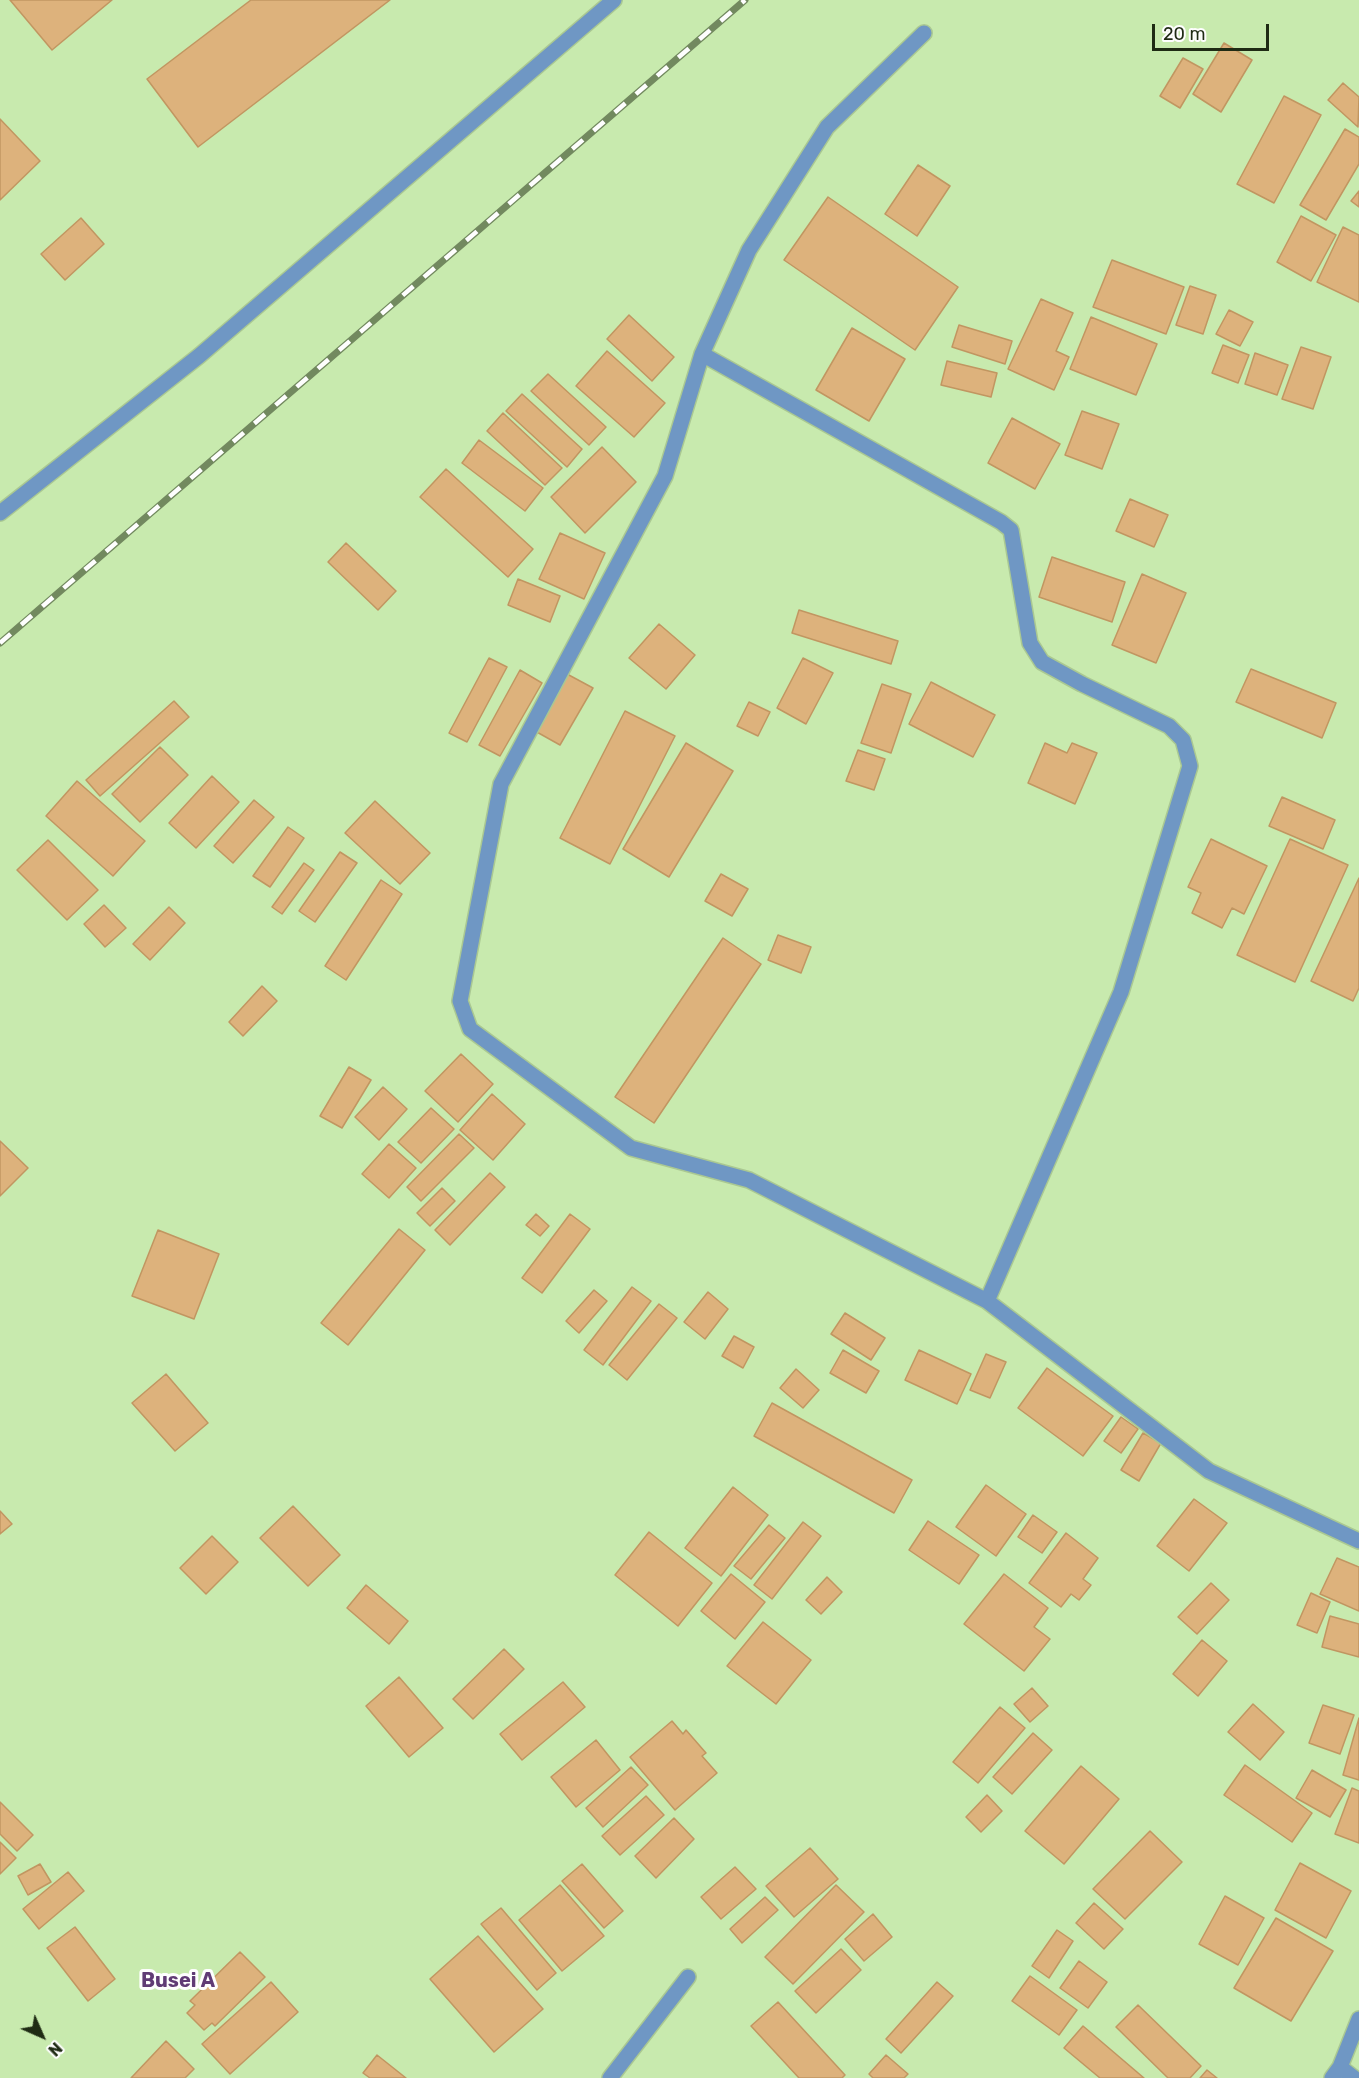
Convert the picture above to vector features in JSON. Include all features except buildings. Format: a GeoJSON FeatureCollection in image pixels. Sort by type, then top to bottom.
{"type":"FeatureCollection","features":[{"type":"Feature","properties":{"kind":"street"},"geometry":{"type":"LineString","coordinates":[[0,513],[199,356],[614,0]]}},
{"type":"Feature","properties":{"kind":"street"},"geometry":{"type":"LineString","coordinates":[[924,33],[827,127],[749,250],[702,354],[665,476],[501,784],[460,1001],[470,1029],[631,1148],[749,1180],[987,1301],[1209,1471],[1359,1541]]}},
{"type":"Feature","properties":{"kind":"street"},"geometry":{"type":"LineString","coordinates":[[702,354],[1001,522],[1011,530],[1030,643],[1042,662],[1169,726],[1184,740],[1190,766],[1121,992],[987,1301]]}},
{"type":"Feature","properties":{"kind":"street"},"geometry":{"type":"LineString","coordinates":[[610,2078],[688,1977]]}},
{"type":"Feature","properties":{"kind":"street"},"geometry":{"type":"LineString","coordinates":[[1354,2078],[1336,2072],[1359,2019]]}},
{"type":"Feature","properties":{"kind":"railway"},"geometry":{"type":"LineString","coordinates":[[0,643],[745,0]]}},
{"type":"Feature","properties":{"kind":"district","name":"Busei A"},"geometry":{"type":"Point","coordinates":[178,1981]}}]}
